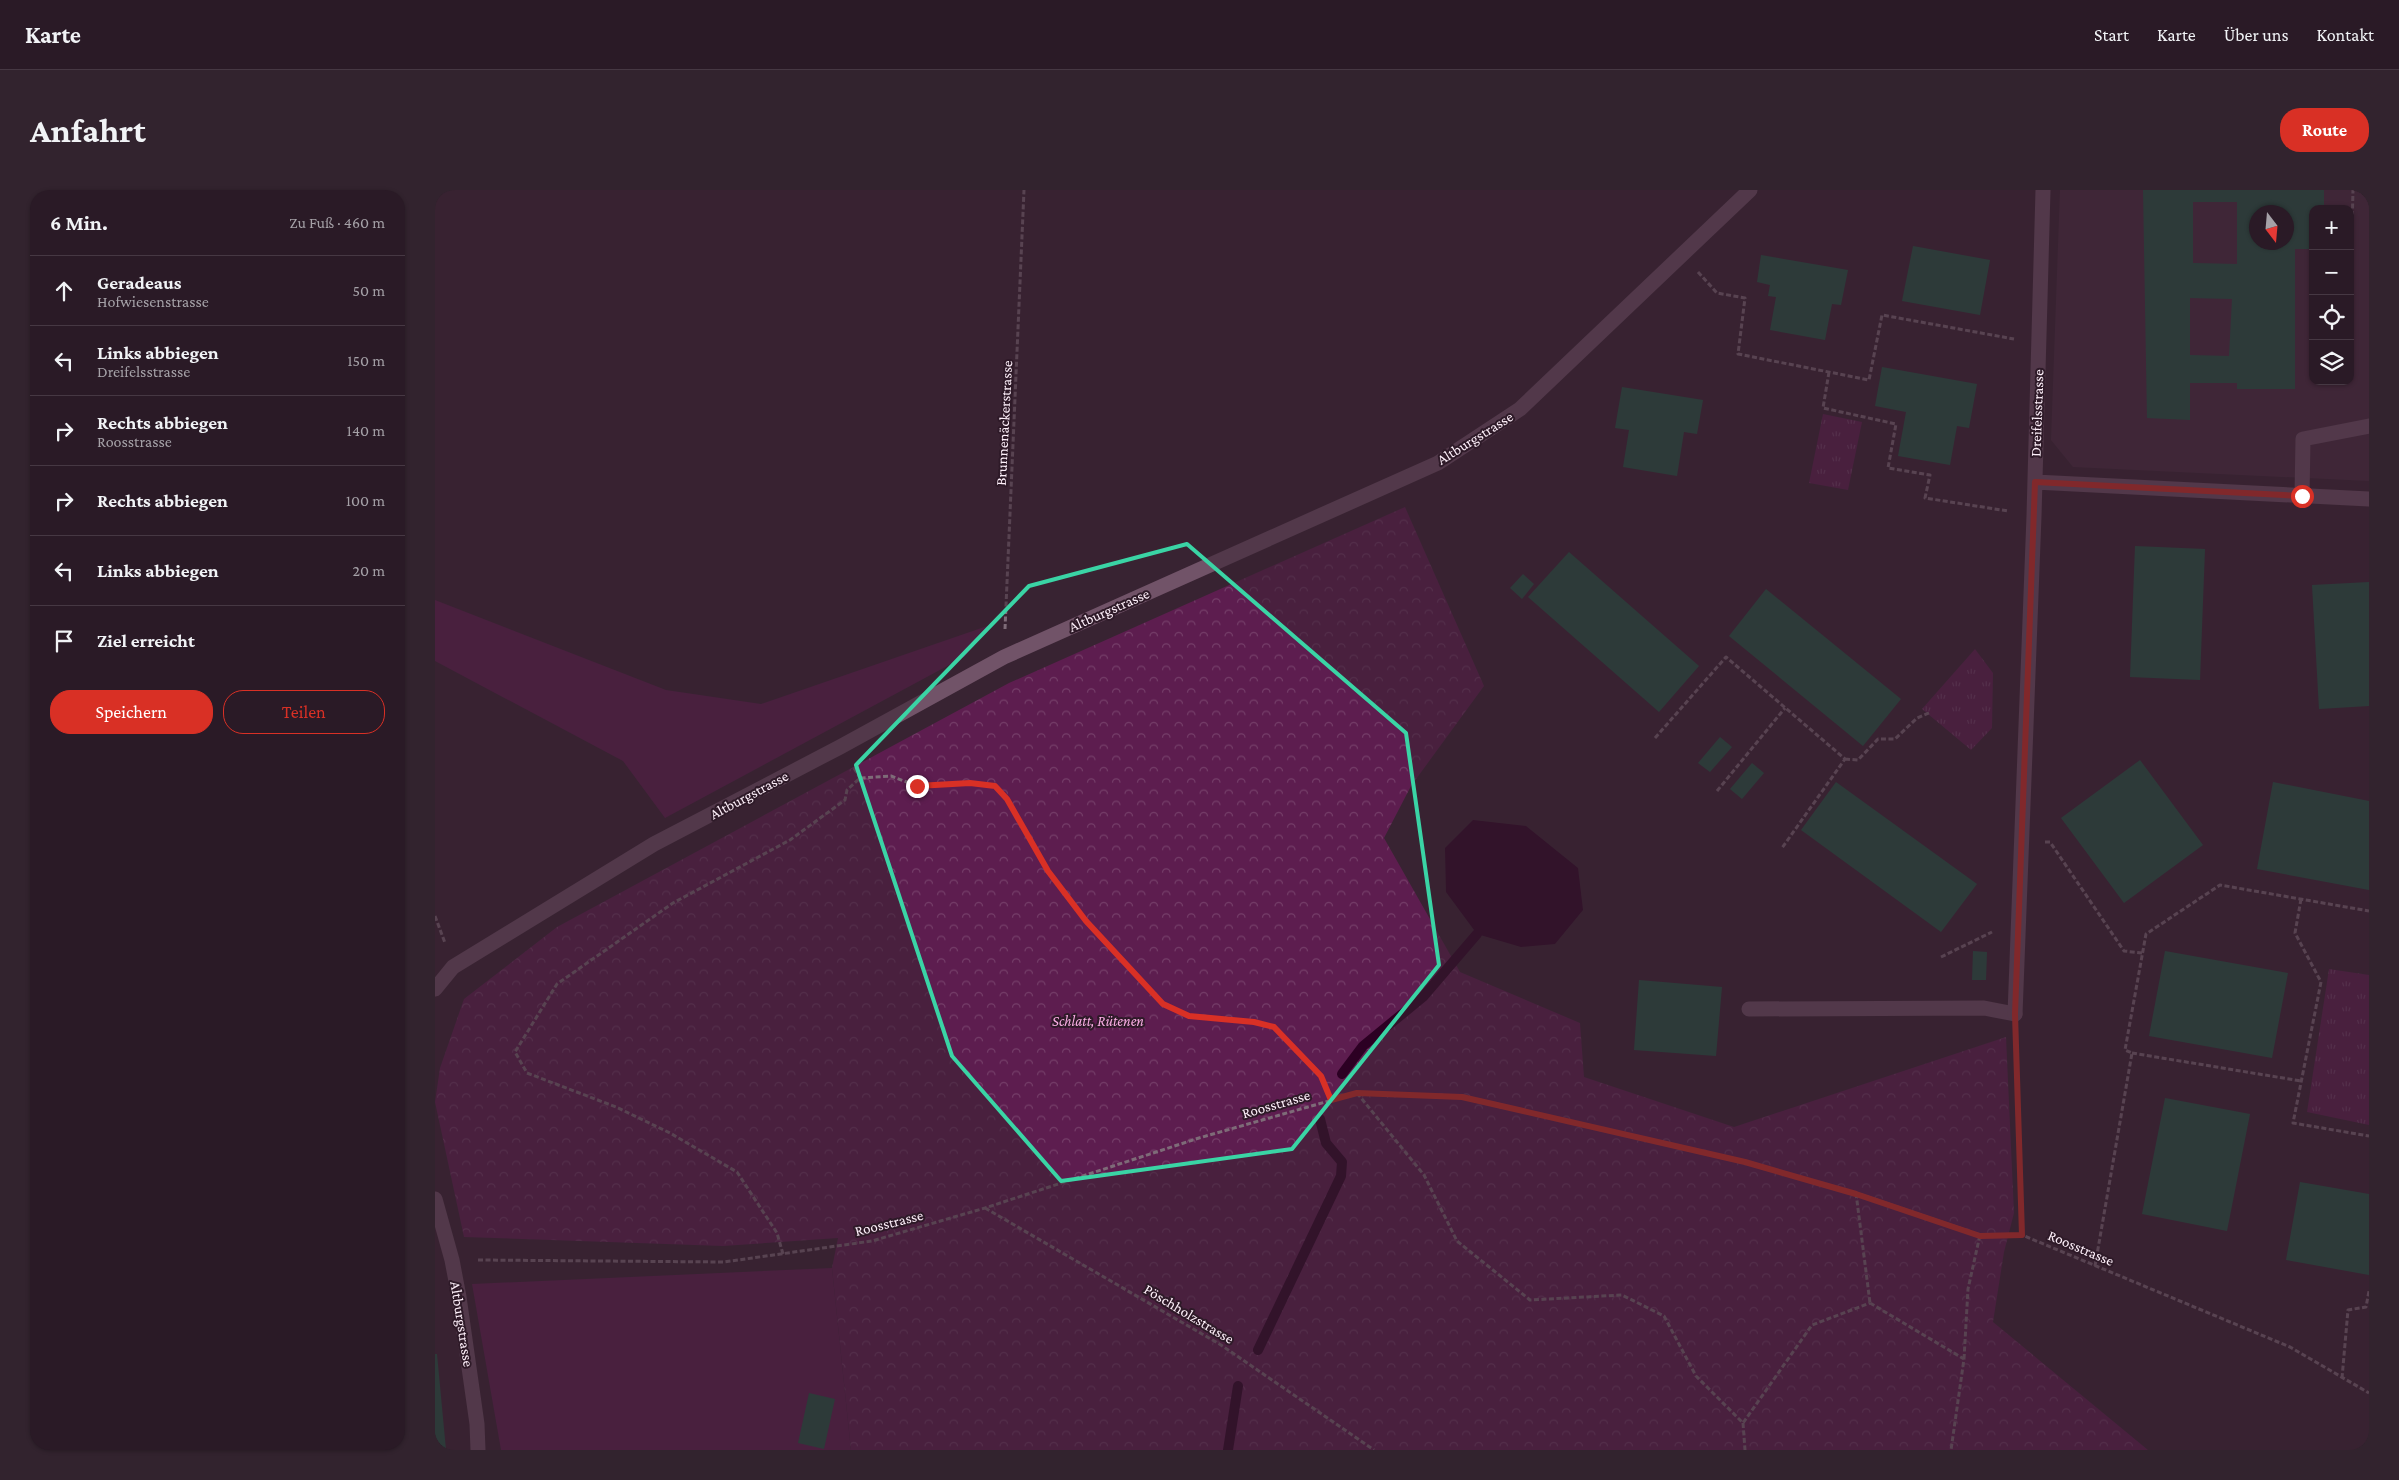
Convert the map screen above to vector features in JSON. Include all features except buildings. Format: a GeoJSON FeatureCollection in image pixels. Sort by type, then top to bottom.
{"type":"FeatureCollection","features":[{"type":"Feature","properties":{"kind":"street","name":"Altburgstrasse"},"geometry":{"type":"LineString","coordinates":[[435,989],[453,967],[654,844],[840,747],[1004,657],[1438,463],[1520,409],[1750,190]]}},
{"type":"Feature","properties":{"kind":"street","name":"Dreifelsstrasse"},"geometry":{"type":"LineString","coordinates":[[2015,1014],[2034,516],[2043,190]]}},
{"type":"Feature","properties":{"kind":"street"},"geometry":{"type":"LineString","coordinates":[[2302,496],[2303,439],[2369,426]]}},
{"type":"Feature","properties":{"kind":"street"},"geometry":{"type":"LineString","coordinates":[[2035,482],[2369,499]]}},
{"type":"Feature","properties":{"kind":"street"},"geometry":{"type":"LineString","coordinates":[[1749,1009],[1984,1008],[2015,1014]]}},
{"type":"Feature","properties":{"kind":"street","name":"Altburgstrasse"},"geometry":{"type":"LineString","coordinates":[[435,1199],[452,1260],[477,1424],[478,1450]]}},
{"type":"Feature","properties":{"kind":"path","name":"Brunnenäckerstrasse"},"geometry":{"type":"LineString","coordinates":[[1004,657],[1024,190]]}},
{"type":"Feature","properties":{"kind":"path"},"geometry":{"type":"LineString","coordinates":[[2350,295],[2353,190]]}},
{"type":"Feature","properties":{"kind":"path"},"geometry":{"type":"LineString","coordinates":[[1682,255],[1717,293],[1745,298],[1738,354],[1869,380],[1882,315],[2039,344]]}},
{"type":"Feature","properties":{"kind":"path"},"geometry":{"type":"LineString","coordinates":[[1829,372],[1823,408],[1896,424],[1888,468],[1930,475],[1925,498],[2034,516]]}},
{"type":"Feature","properties":{"kind":"path"},"geometry":{"type":"LineString","coordinates":[[1655,738],[1726,657],[1845,759],[1858,760],[1878,739],[1895,739],[1917,718],[1931,712]]}},
{"type":"Feature","properties":{"kind":"path"},"geometry":{"type":"LineString","coordinates":[[1717,791],[1785,708]]}},
{"type":"Feature","properties":{"kind":"path"},"geometry":{"type":"LineString","coordinates":[[1782,848],[1845,759]]}},
{"type":"Feature","properties":{"kind":"path"},"geometry":{"type":"LineString","coordinates":[[783,1254],[777,1233],[737,1172],[670,1133],[616,1107],[527,1073],[515,1052],[557,984],[673,903],[789,840],[845,800],[847,790],[861,778],[891,776],[917,786],[970,783],[995,786],[1007,799],[1048,871],[1086,921],[1163,1004],[1189,1016],[1254,1022],[1274,1027],[1321,1076],[1331,1100]]}},
{"type":"Feature","properties":{"kind":"path"},"geometry":{"type":"LineString","coordinates":[[2049,842],[2124,951],[2142,953]]}},
{"type":"Feature","properties":{"kind":"path"},"geometry":{"type":"LineString","coordinates":[[2301,1081],[2131,1053],[2125,1050],[2146,934],[2219,885],[2369,911]]}},
{"type":"Feature","properties":{"kind":"path"},"geometry":{"type":"LineString","coordinates":[[2301,899],[2295,933],[2321,982],[2293,1123],[2369,1136]]}},
{"type":"Feature","properties":{"kind":"path"},"geometry":{"type":"LineString","coordinates":[[1941,958],[2019,918]]}},
{"type":"Feature","properties":{"kind":"path"},"geometry":{"type":"LineString","coordinates":[[2015,1014],[2022,1235]]}},
{"type":"Feature","properties":{"kind":"path"},"geometry":{"type":"LineString","coordinates":[[2095,1266],[2131,1053]]}},
{"type":"Feature","properties":{"kind":"path"},"geometry":{"type":"LineString","coordinates":[[1357,1093],[1424,1175],[1457,1241],[1530,1300],[1622,1295],[1664,1316],[1696,1376],[1743,1423]]}},
{"type":"Feature","properties":{"kind":"path","name":"Roosstrasse"},"geometry":{"type":"LineString","coordinates":[[452,1260],[724,1262],[872,1241],[985,1208],[1199,1138],[1357,1093],[1462,1097],[1745,1162],[1856,1194],[1980,1236],[2022,1235],[2290,1347],[2369,1393]]}},
{"type":"Feature","properties":{"kind":"path"},"geometry":{"type":"LineString","coordinates":[[1856,1194],[1870,1303]]}},
{"type":"Feature","properties":{"kind":"path","name":"Pöschholzstrasse"},"geometry":{"type":"LineString","coordinates":[[985,1208],[1221,1345],[1374,1450]]}},
{"type":"Feature","properties":{"kind":"path"},"geometry":{"type":"LineString","coordinates":[[1951,1450],[1965,1359],[1968,1289],[1980,1236]]}},
{"type":"Feature","properties":{"kind":"path"},"geometry":{"type":"LineString","coordinates":[[2342,1378],[2347,1310],[2366,1307],[2369,1291]]}},
{"type":"Feature","properties":{"kind":"path"},"geometry":{"type":"LineString","coordinates":[[1745,1450],[1743,1423],[1812,1325],[1870,1303]]}},
{"type":"Feature","properties":{"kind":"path"},"geometry":{"type":"LineString","coordinates":[[1870,1303],[1965,1359]]}},
{"type":"Feature","properties":{"kind":"highlighted area"},"geometry":{"type":"Polygon","coordinates":[[[1187,544],[1406,733],[1439,965],[1292,1149],[1061,1181],[952,1056],[856,765],[1029,586],[1187,544]]]}},
{"type":"Feature","properties":{"kind":"shaded area"},"geometry":{"type":"Polygon","coordinates":[[[2060,190],[2369,190],[2369,481],[2073,467],[2051,440],[2060,190]]]}},
{"type":"Feature","properties":{"kind":"shaded area"},"geometry":{"type":"Polygon","coordinates":[[[1473,820],[1526,826],[1578,868],[1583,910],[1555,944],[1521,947],[1477,934],[1446,892],[1445,848],[1473,820]]]}},
{"type":"Feature","properties":{"kind":"green space"},"geometry":{"type":"Polygon","coordinates":[[[1823,414],[1862,422],[1848,490],[1809,483],[1823,414]]]}},
{"type":"Feature","properties":{"kind":"green space","name":"Schlatt, Rütenen"},"geometry":{"type":"Polygon","coordinates":[[[1405,507],[1484,686],[1411,786],[1384,838],[1460,972],[1580,1023],[1584,1077],[1734,1127],[2006,1037],[2014,1213],[2004,1252],[1993,1322],[2148,1450],[851,1450],[832,1268],[838,1238],[723,1246],[464,1237],[435,1102],[440,1068],[464,999],[557,927],[1009,683],[1405,507]]]}},
{"type":"Feature","properties":{"kind":"green space"},"geometry":{"type":"Polygon","coordinates":[[[435,600],[666,690],[761,704],[993,624],[964,657],[665,818],[623,761],[435,661],[435,600]]]}},
{"type":"Feature","properties":{"kind":"green space"},"geometry":{"type":"Polygon","coordinates":[[[1975,649],[1993,673],[1992,728],[1971,750],[1922,709],[1975,649]]]}},
{"type":"Feature","properties":{"kind":"green space"},"geometry":{"type":"Polygon","coordinates":[[[2329,969],[2369,975],[2369,1125],[2307,1112],[2329,969]]]}},
{"type":"Feature","properties":{"kind":"green space"},"geometry":{"type":"Polygon","coordinates":[[[832,1268],[851,1450],[501,1450],[472,1284],[832,1268]]]}},
{"type":"Feature","properties":{"kind":"waterway"},"geometry":{"type":"LineString","coordinates":[[1342,1074],[1363,1046],[1423,997],[1477,934]]}},
{"type":"Feature","properties":{"kind":"waterway"},"geometry":{"type":"LineString","coordinates":[[1258,1350],[1341,1176],[1342,1162],[1326,1143],[1320,1119]]}},
{"type":"Feature","properties":{"kind":"waterway"},"geometry":{"type":"LineString","coordinates":[[1228,1450],[1238,1386]]}},
{"type":"Feature","properties":{"kind":"route"},"geometry":{"type":"LineString","coordinates":[[917,786],[970,783],[995,786],[1007,799],[1048,871],[1086,921],[1163,1004],[1189,1016],[1254,1022],[1274,1027],[1321,1076],[1331,1100],[1357,1093],[1462,1097],[1745,1162],[1856,1194],[1980,1236],[2022,1235],[2015,1014],[2035,482],[2302,496]]}}]}
